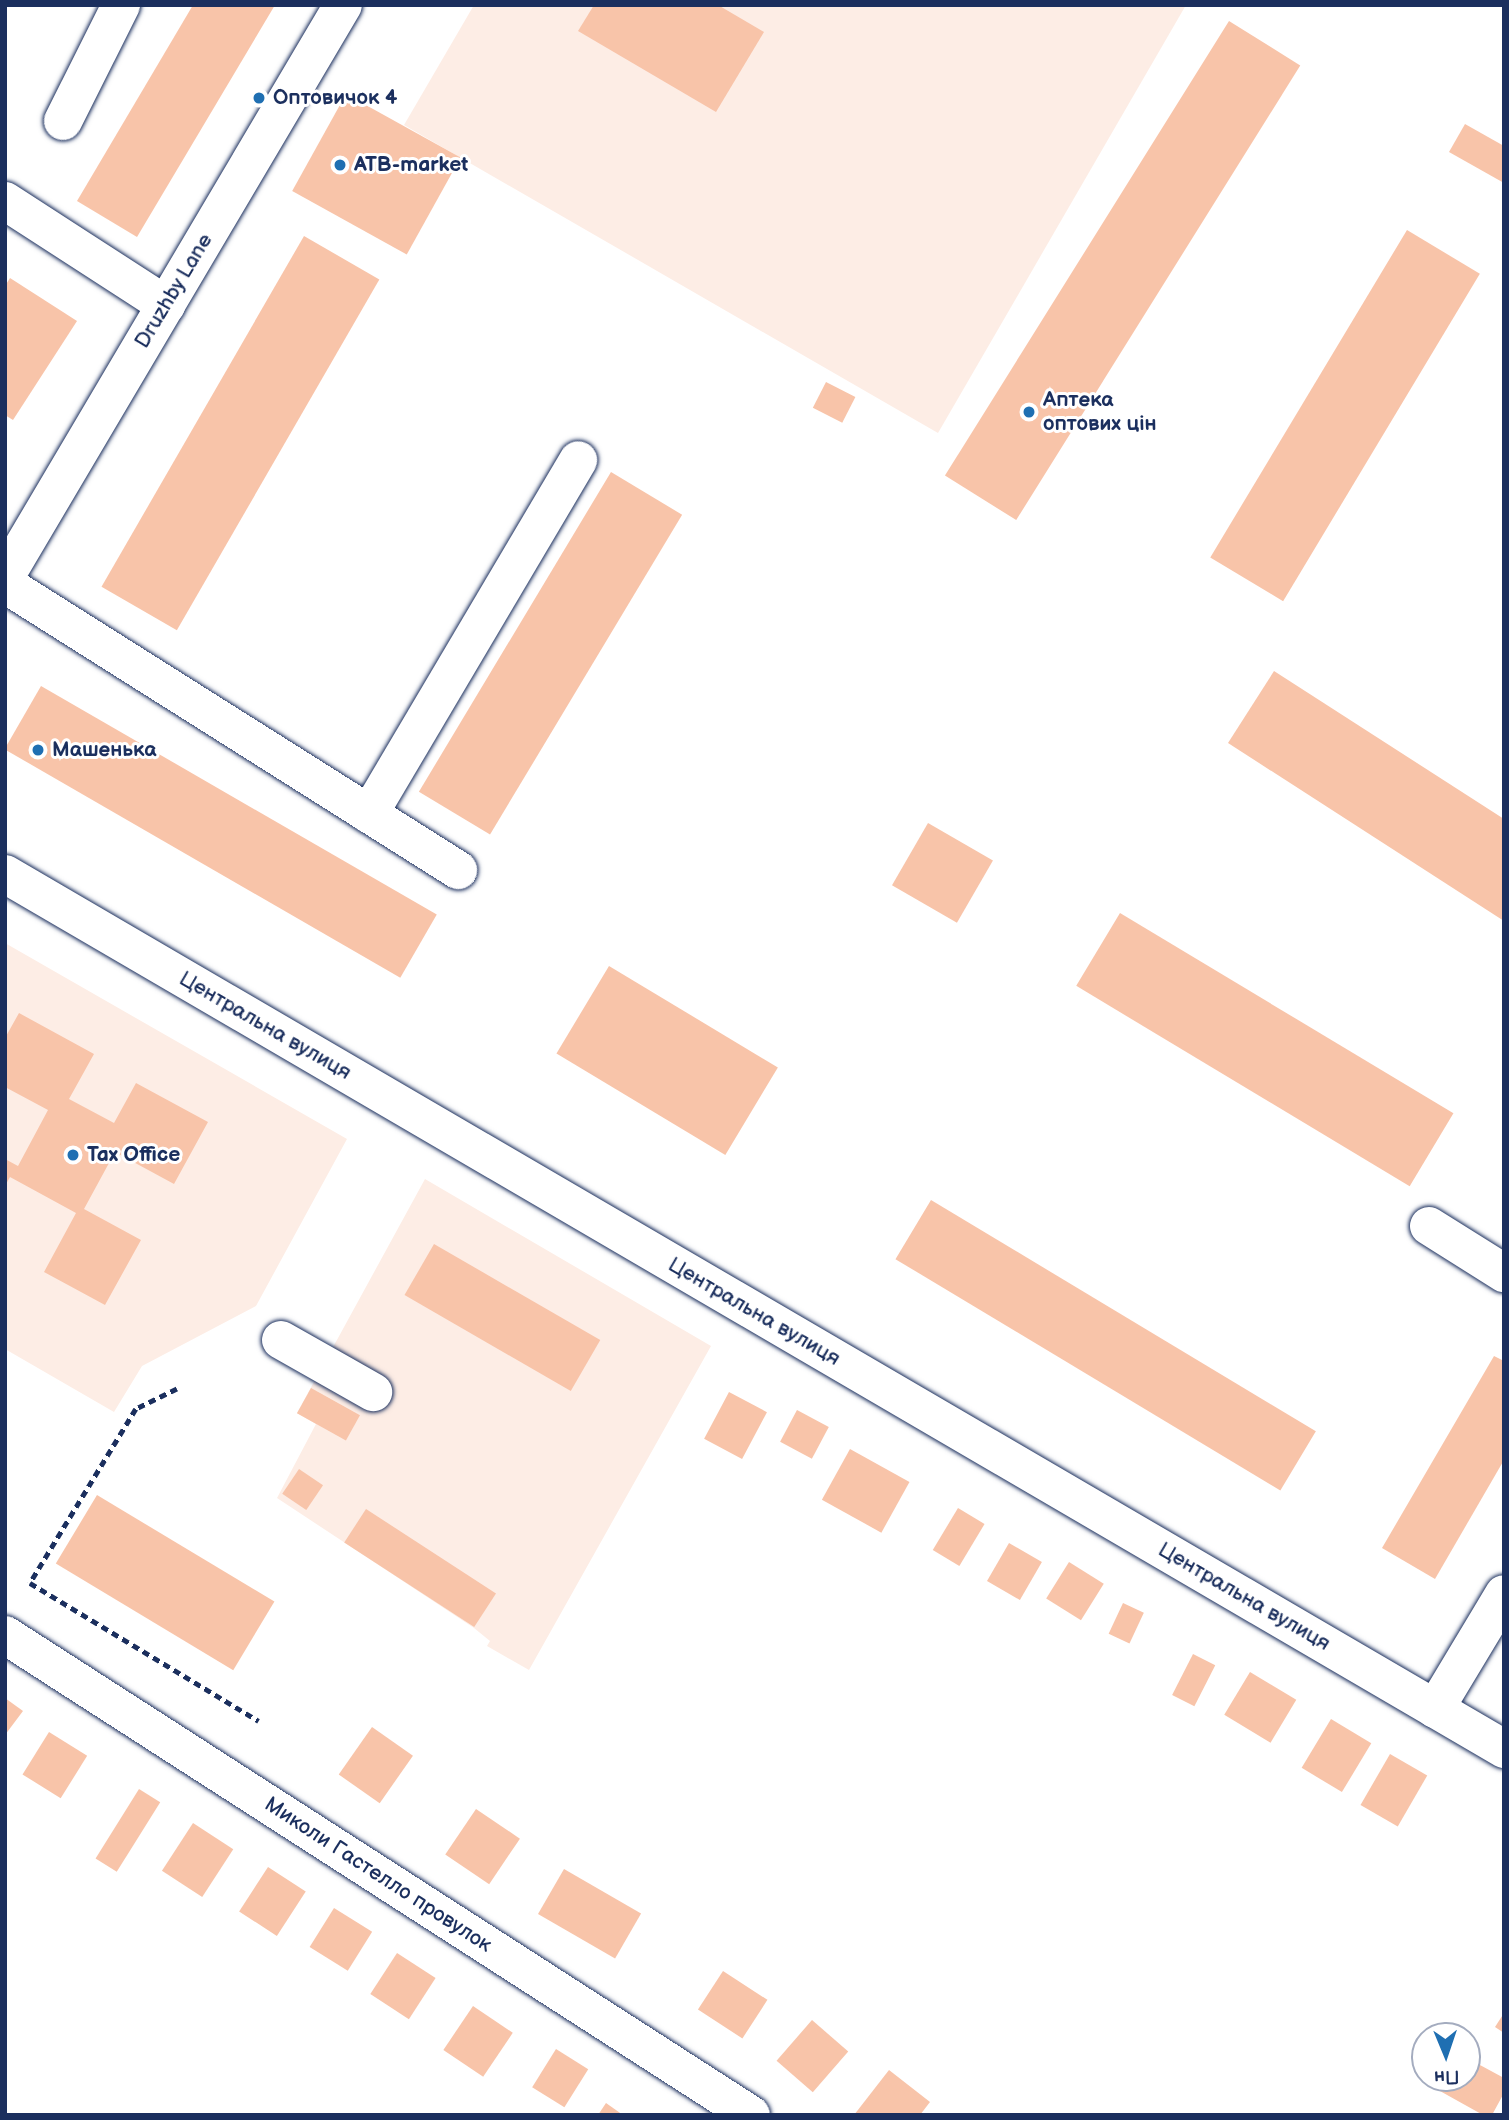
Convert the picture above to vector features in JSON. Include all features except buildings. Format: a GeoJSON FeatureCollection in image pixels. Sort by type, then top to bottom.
{"type":"FeatureCollection","features":[{"type":"Feature","properties":{"kind":"street","name":"Druzhby Lane"},"geometry":{"type":"LineString","coordinates":[[5,577],[343,5]]}},
{"type":"Feature","properties":{"kind":"street"},"geometry":{"type":"LineString","coordinates":[[63,121],[117,7]]}},
{"type":"Feature","properties":{"kind":"street"},"geometry":{"type":"LineString","coordinates":[[5,201],[166,305]]}},
{"type":"Feature","properties":{"kind":"street"},"geometry":{"type":"LineString","coordinates":[[369,814],[578,460]]}},
{"type":"Feature","properties":{"kind":"street"},"geometry":{"type":"LineString","coordinates":[[5,584],[458,870]]}},
{"type":"Feature","properties":{"kind":"street","name":"Центральна вулиця"},"geometry":{"type":"LineString","coordinates":[[5,874],[1504,1749]]}},
{"type":"Feature","properties":{"kind":"street"},"geometry":{"type":"LineString","coordinates":[[1429,1226],[1504,1273]]}},
{"type":"Feature","properties":{"kind":"street"},"geometry":{"type":"LineString","coordinates":[[281,1340],[373,1392]]}},
{"type":"Feature","properties":{"kind":"street"},"geometry":{"type":"LineString","coordinates":[[1435,1709],[1504,1594]]}},
{"type":"Feature","properties":{"kind":"street","name":"Миколи Гастелло провулок"},"geometry":{"type":"LineString","coordinates":[[5,1635],[751,2115]]}},
{"type":"Feature","properties":{"kind":"path"},"geometry":{"type":"LineString","coordinates":[[177,1389],[136,1409],[30,1583],[259,1721]]}},
{"type":"Feature","properties":{"kind":"shaded area"},"geometry":{"type":"Polygon","coordinates":[[[474,5],[1186,5],[938,433],[404,125],[474,5]]]}},
{"type":"Feature","properties":{"kind":"shaded area"},"geometry":{"type":"Polygon","coordinates":[[[5,943],[347,1139],[256,1306],[142,1366],[114,1412],[5,1349],[5,943]]]}},
{"type":"Feature","properties":{"kind":"shaded area"},"geometry":{"type":"Polygon","coordinates":[[[425,1179],[711,1346],[529,1670],[487,1646],[490,1641],[474,1628],[277,1498],[316,1424],[297,1413],[425,1179]]]}},
{"type":"Feature","properties":{"kind":"place","name":"Оптовичок 4"},"geometry":{"type":"Point","coordinates":[259,98]}},
{"type":"Feature","properties":{"kind":"place","name":"ATB-market"},"geometry":{"type":"Point","coordinates":[340,165]}},
{"type":"Feature","properties":{"kind":"place","name":"Аптека оптових цін"},"geometry":{"type":"Point","coordinates":[1029,412]}},
{"type":"Feature","properties":{"kind":"place","name":"Машенька"},"geometry":{"type":"Point","coordinates":[38,750]}},
{"type":"Feature","properties":{"kind":"place","name":"Tax Office"},"geometry":{"type":"Point","coordinates":[73,1155]}}]}
